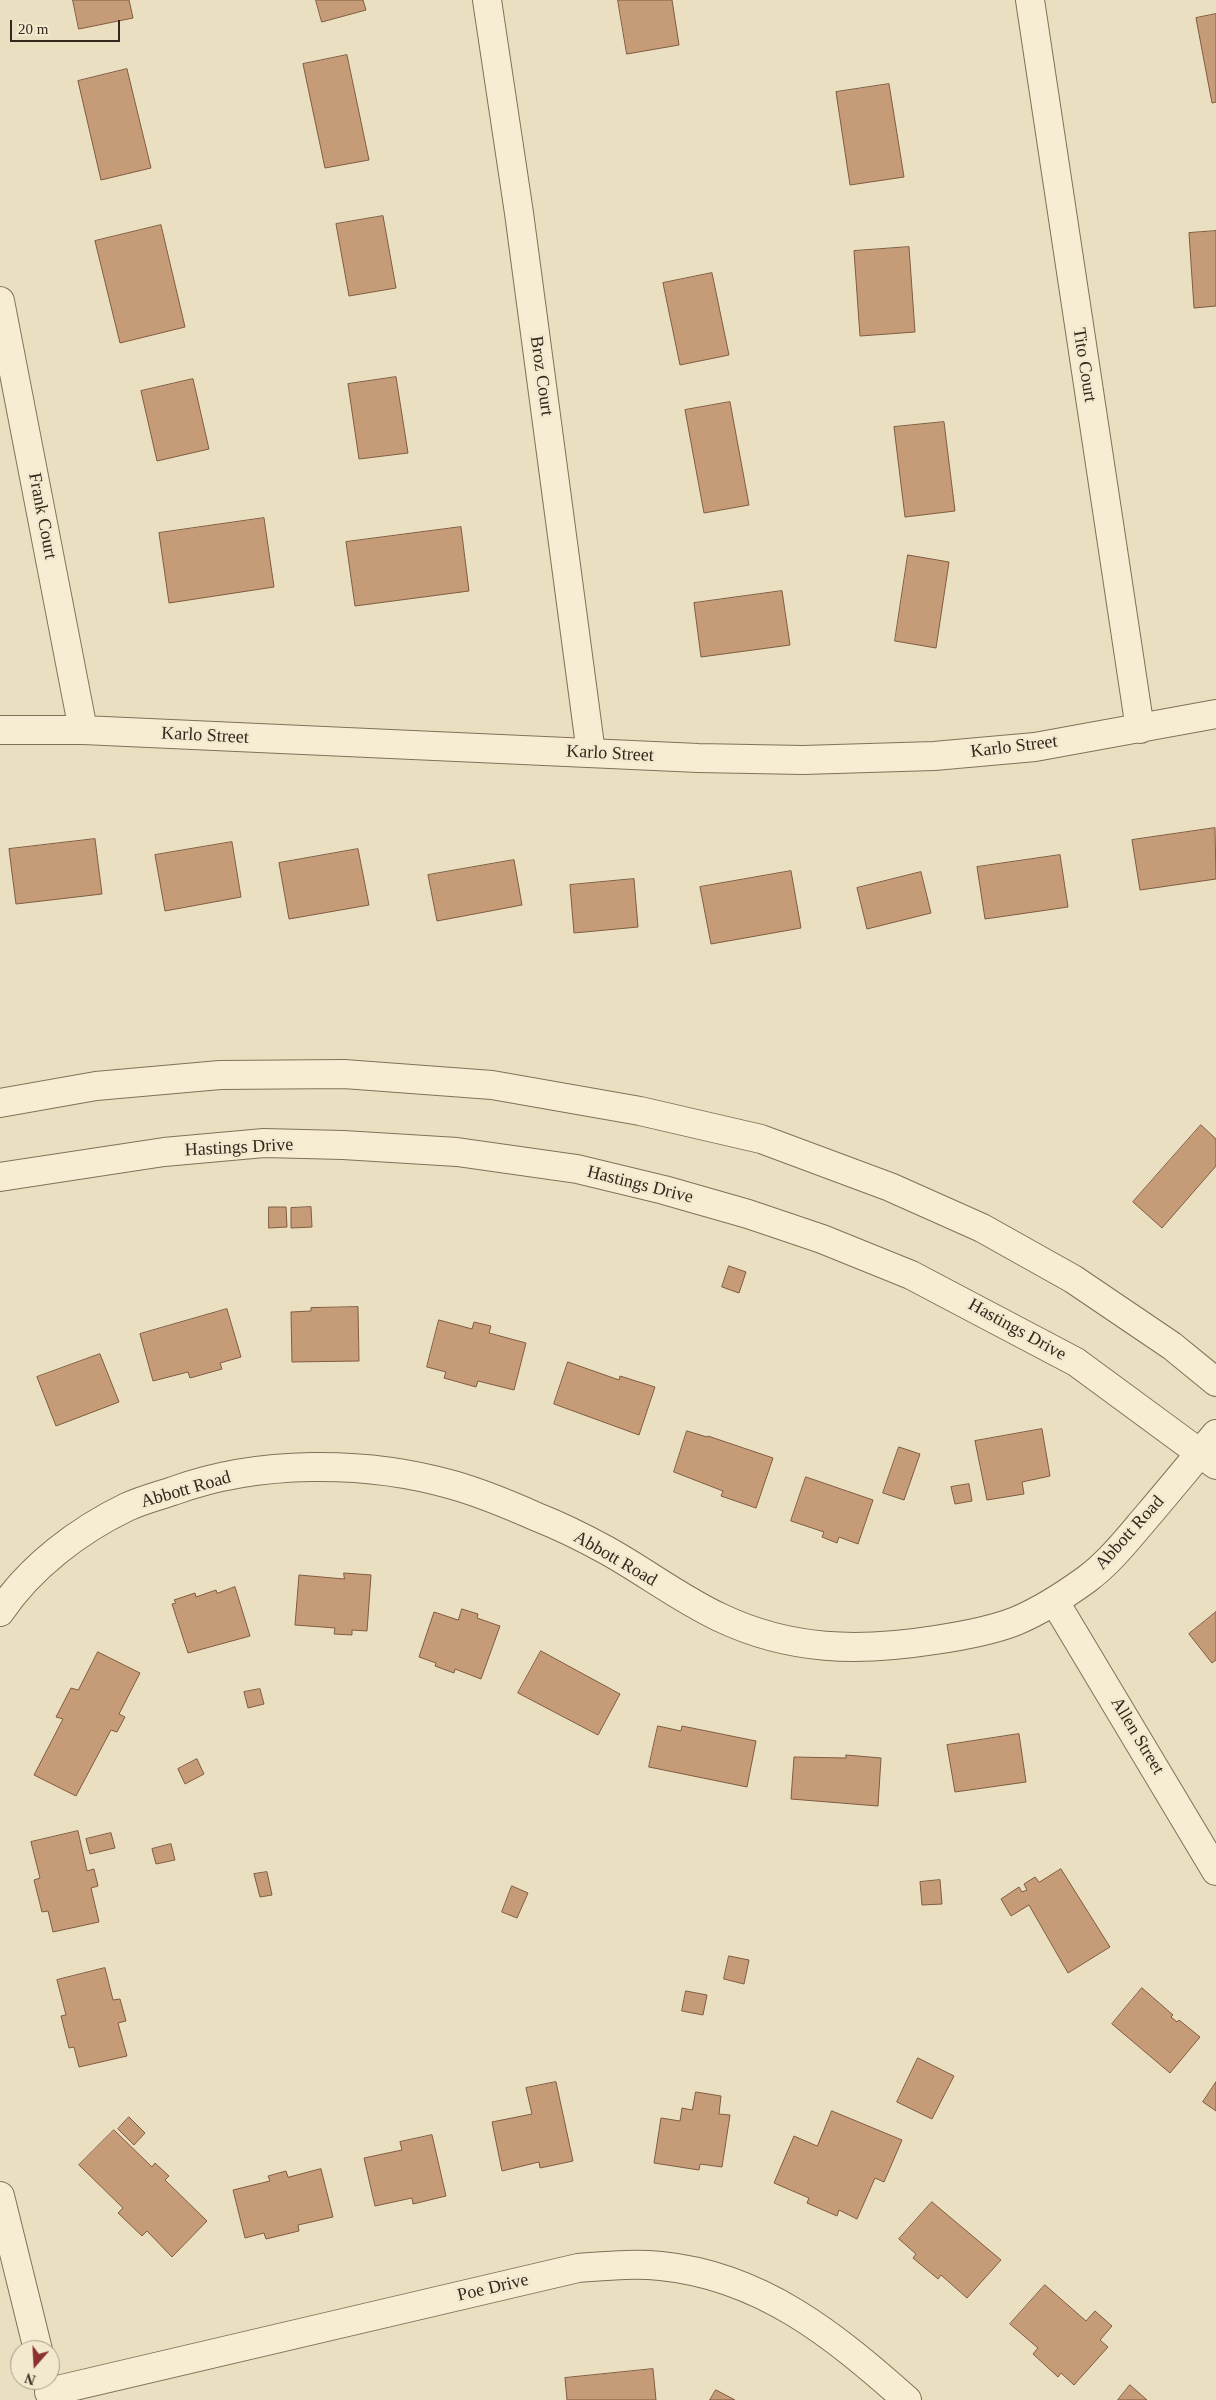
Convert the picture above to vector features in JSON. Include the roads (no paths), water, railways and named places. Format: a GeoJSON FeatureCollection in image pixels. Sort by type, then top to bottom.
{"type":"FeatureCollection","features":[{"type":"Feature","properties":{"kind":"street","name":"Broz Court"},"geometry":{"type":"LineString","coordinates":[[487,0],[520,222],[592,753]]}},
{"type":"Feature","properties":{"kind":"street","name":"Tito Court"},"geometry":{"type":"LineString","coordinates":[[1030,0],[1140,729]]}},
{"type":"Feature","properties":{"kind":"street","name":"Frank Court"},"geometry":{"type":"LineString","coordinates":[[0,301],[83,730]]}},
{"type":"Feature","properties":{"kind":"street","name":"Karlo Street"},"geometry":{"type":"LineString","coordinates":[[0,730],[83,730],[592,753],[803,760],[934,756],[1034,747],[1216,714]]}},
{"type":"Feature","properties":{"kind":"street"},"geometry":{"type":"LineString","coordinates":[[0,1103],[96,1086],[220,1075],[344,1074],[492,1085],[649,1113],[762,1139],[890,1187],[982,1228],[1073,1279],[1172,1346],[1216,1382]]}},
{"type":"Feature","properties":{"kind":"street","name":"Hastings Drive"},"geometry":{"type":"LineString","coordinates":[[0,1177],[164,1152],[264,1143],[344,1145],[457,1152],[576,1169],[664,1190],[748,1214],[822,1239],[911,1275],[1076,1362],[1211,1450]]}},
{"type":"Feature","properties":{"kind":"street","name":"Abbott Road"},"geometry":{"type":"LineString","coordinates":[[0,1612],[8,1599],[46,1560],[80,1534],[127,1507],[193,1483],[254,1471],[317,1467],[392,1472],[453,1485],[538,1517],[607,1550],[671,1592],[721,1618],[773,1637],[816,1647],[858,1648],[892,1646],[958,1637],[1013,1622],[1055,1602],[1091,1576],[1120,1549],[1211,1450]]}},
{"type":"Feature","properties":{"kind":"street","name":"Allen Street"},"geometry":{"type":"LineString","coordinates":[[1055,1602],[1216,1871]]}},
{"type":"Feature","properties":{"kind":"street"},"geometry":{"type":"LineString","coordinates":[[0,2196],[36,2340]]}},
{"type":"Feature","properties":{"kind":"street","name":"Poe Drive"},"geometry":{"type":"LineString","coordinates":[[49,2391],[568,2270],[620,2264],[662,2266],[714,2276],[763,2294],[819,2327],[850,2350],[907,2400]]}}]}
